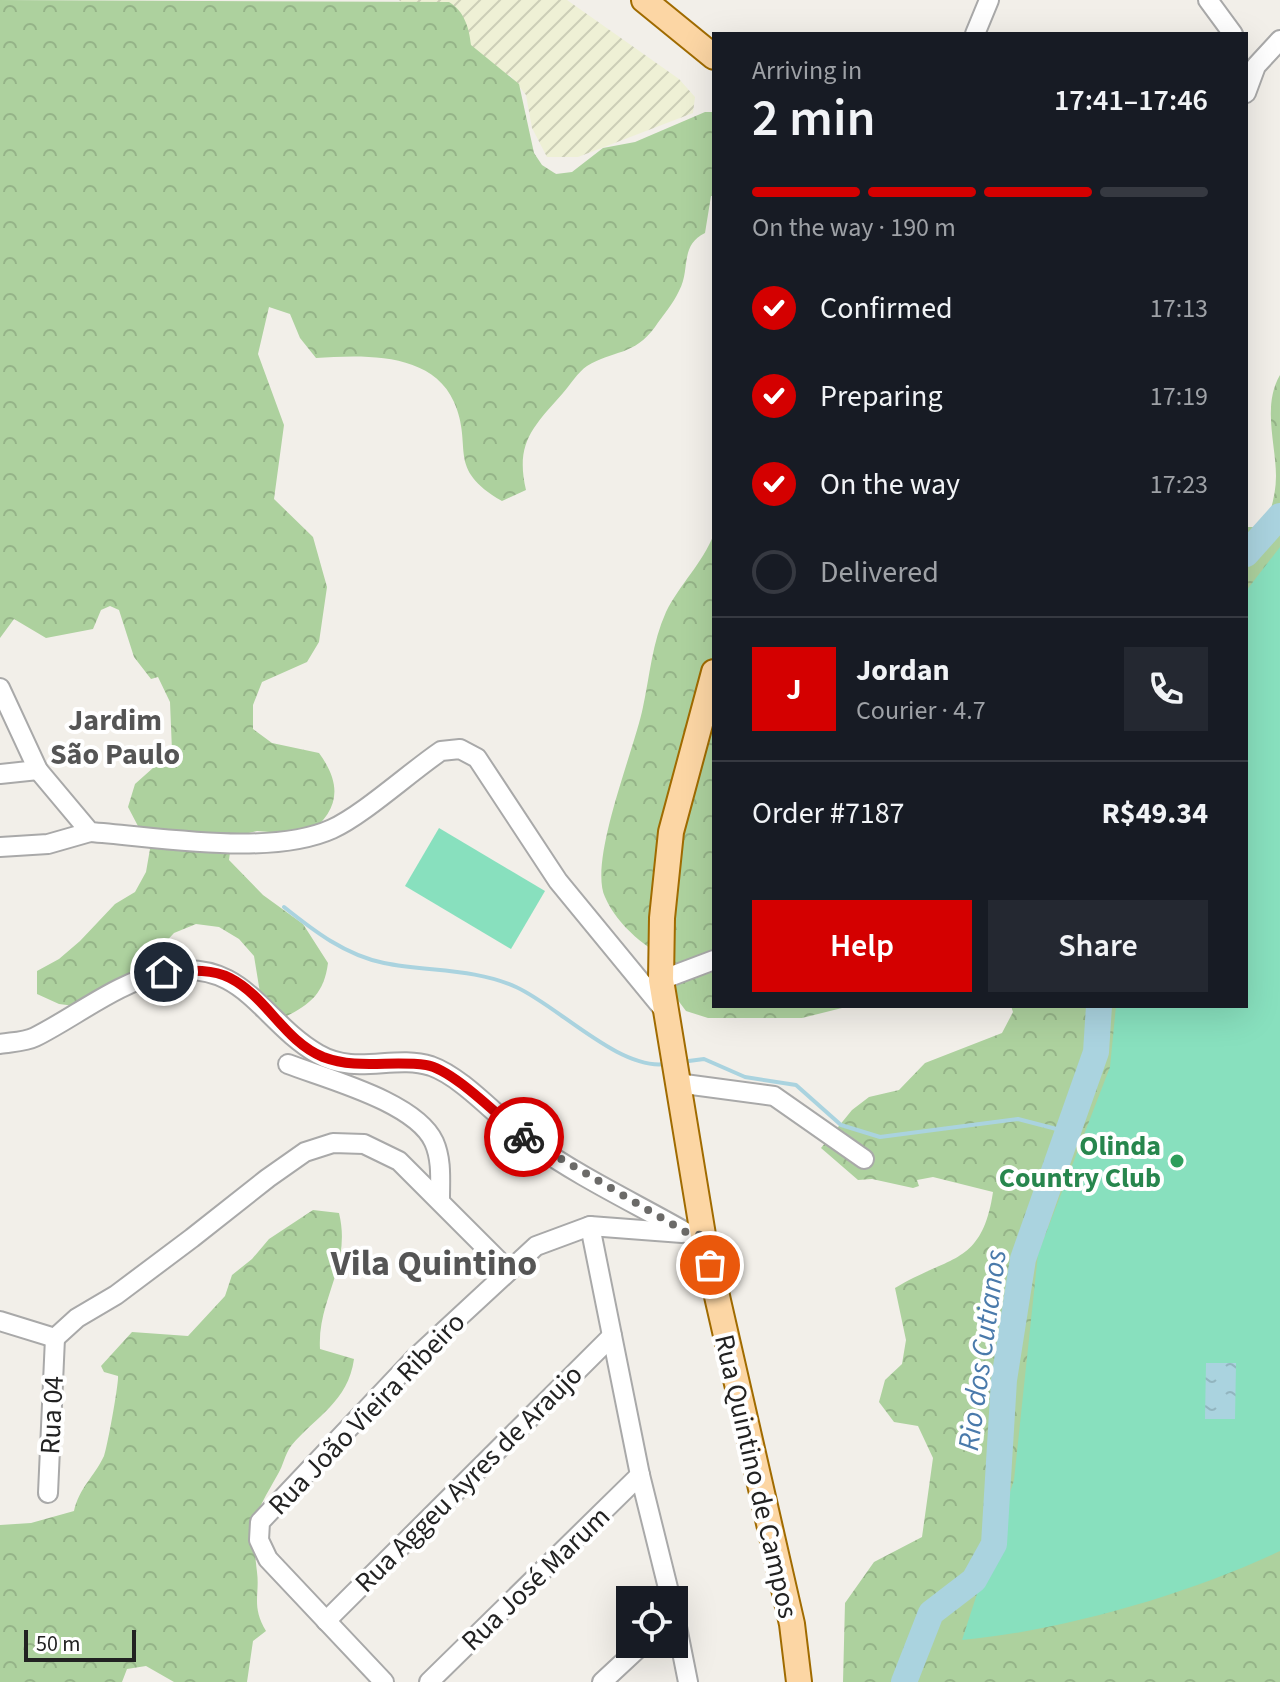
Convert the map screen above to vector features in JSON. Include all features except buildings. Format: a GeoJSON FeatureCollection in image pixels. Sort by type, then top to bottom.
{"type":"FeatureCollection","features":[{"type":"Feature","properties":{"kind":"main road"},"geometry":{"type":"LineString","coordinates":[[644,0],[712,55]]}},
{"type":"Feature","properties":{"kind":"main road","name":"Rua Quintino de Campos"},"geometry":{"type":"LineString","coordinates":[[712,679],[671,832],[662,918],[661,980],[696,1235],[792,1624],[799,1682]]}},
{"type":"Feature","properties":{"kind":"street"},"geometry":{"type":"LineString","coordinates":[[976,32],[989,0]]}},
{"type":"Feature","properties":{"kind":"street"},"geometry":{"type":"LineString","coordinates":[[1208,0],[1232,32]]}},
{"type":"Feature","properties":{"kind":"street"},"geometry":{"type":"LineString","coordinates":[[1248,79],[1251,59],[1280,40]]}},
{"type":"Feature","properties":{"kind":"street"},"geometry":{"type":"LineString","coordinates":[[0,688],[38,770],[90,832]]}},
{"type":"Feature","properties":{"kind":"street"},"geometry":{"type":"LineString","coordinates":[[0,847],[48,844],[90,832],[268,844],[306,839],[335,828],[441,751],[460,749],[477,758],[558,881],[666,1022]]}},
{"type":"Feature","properties":{"kind":"street"},"geometry":{"type":"LineString","coordinates":[[0,774],[38,770]]}},
{"type":"Feature","properties":{"kind":"street"},"geometry":{"type":"LineString","coordinates":[[661,980],[712,961]]}},
{"type":"Feature","properties":{"kind":"street"},"geometry":{"type":"LineString","coordinates":[[0,1044],[33,1038],[72,1014],[164,972],[202,971],[230,978],[292,1037],[321,1056],[351,1066],[430,1065],[446,1074],[531,1143],[696,1235]]}},
{"type":"Feature","properties":{"kind":"street"},"geometry":{"type":"LineString","coordinates":[[288,1064],[378,1099],[413,1118],[434,1141],[440,1165],[440,1198]]}},
{"type":"Feature","properties":{"kind":"street"},"geometry":{"type":"LineString","coordinates":[[676,1080],[774,1096],[864,1159]]}},
{"type":"Feature","properties":{"kind":"street"},"geometry":{"type":"LineString","coordinates":[[0,1321],[55,1338],[77,1318],[116,1295],[239,1198],[305,1152],[333,1143],[364,1144],[399,1161],[440,1198],[508,1270]]}},
{"type":"Feature","properties":{"kind":"street"},"geometry":{"type":"LineString","coordinates":[[668,1586],[640,1475],[590,1226],[696,1235]]}},
{"type":"Feature","properties":{"kind":"street","name":"Rua João Vieira Ribeiro"},"geometry":{"type":"LineString","coordinates":[[326,1621],[268,1559],[259,1540],[260,1522],[416,1357],[508,1270],[536,1246],[590,1226]]}},
{"type":"Feature","properties":{"kind":"street","name":"Rua Aggeu Ayres de Araujo"},"geometry":{"type":"LineString","coordinates":[[326,1621],[612,1336]]}},
{"type":"Feature","properties":{"kind":"street","name":"Rua 04"},"geometry":{"type":"LineString","coordinates":[[48,1493],[55,1338]]}},
{"type":"Feature","properties":{"kind":"street","name":"Rua José Marum"},"geometry":{"type":"LineString","coordinates":[[429,1682],[640,1475]]}},
{"type":"Feature","properties":{"kind":"street"},"geometry":{"type":"LineString","coordinates":[[326,1621],[384,1682]]}},
{"type":"Feature","properties":{"kind":"street"},"geometry":{"type":"LineString","coordinates":[[602,1682],[628,1658]]}},
{"type":"Feature","properties":{"kind":"street"},"geometry":{"type":"LineString","coordinates":[[683,1658],[688,1682]]}},
{"type":"Feature","properties":{"kind":"green space"},"geometry":{"type":"Polygon","coordinates":[[[0,0],[449,2],[465,20],[471,45],[519,84],[534,153],[542,165],[556,174],[572,172],[603,148],[635,142],[705,112],[712,112],[712,196],[705,233],[692,244],[677,296],[639,343],[587,366],[577,375],[529,437],[523,460],[526,490],[502,501],[484,489],[467,467],[459,418],[444,385],[413,365],[394,360],[353,356],[316,358],[300,338],[290,314],[269,307],[258,354],[284,425],[274,499],[313,537],[327,587],[319,642],[307,662],[262,682],[253,705],[253,729],[272,743],[319,753],[332,776],[334,797],[326,817],[307,835],[257,831],[232,837],[229,860],[263,895],[303,924],[328,963],[319,990],[302,1007],[285,1017],[262,1005],[254,956],[239,939],[219,927],[196,924],[174,933],[125,986],[83,1007],[59,1004],[37,994],[37,971],[59,959],[115,904],[135,892],[146,872],[150,849],[128,807],[135,784],[172,751],[170,702],[158,677],[151,679],[134,657],[119,610],[110,606],[101,610],[93,629],[46,638],[14,619],[0,638],[0,0]]]}},
{"type":"Feature","properties":{"kind":"green space"},"geometry":{"type":"Polygon","coordinates":[[[399,0],[567,0],[679,79],[695,97],[693,113],[578,157],[547,157],[532,128],[526,95],[510,75],[477,81],[399,0]]]}},
{"type":"Feature","properties":{"kind":"green space"},"geometry":{"type":"Polygon","coordinates":[[[1280,375],[1280,1682],[843,1682],[845,1603],[874,1562],[922,1537],[933,1458],[918,1426],[894,1422],[879,1402],[885,1380],[902,1364],[906,1340],[895,1288],[947,1263],[971,1246],[981,1234],[993,1192],[933,1177],[917,1180],[919,1186],[913,1188],[872,1179],[858,1180],[821,1148],[852,1110],[869,1097],[899,1090],[925,1063],[1002,1033],[1013,1012],[1012,1008],[1248,1008],[1248,527],[1265,527],[1273,502],[1276,476],[1271,412],[1280,375]]]}},
{"type":"Feature","properties":{"kind":"green space"},"geometry":{"type":"Polygon","coordinates":[[[712,538],[712,1008],[842,1008],[802,1018],[708,1018],[686,1011],[671,991],[675,964],[644,944],[626,927],[605,897],[601,880],[607,832],[643,707],[654,647],[666,612],[712,538]]]}},
{"type":"Feature","properties":{"kind":"green space","name":"Olinda Country Club"},"geometry":{"type":"Polygon","coordinates":[[[1280,547],[1280,1551],[1206,1582],[1124,1608],[1041,1628],[962,1640],[1014,1480],[1038,1254],[1110,1067],[1116,1008],[1248,1008],[1248,588],[1280,547]]]}},
{"type":"Feature","properties":{"kind":"green space"},"geometry":{"type":"Polygon","coordinates":[[[439,828],[545,891],[511,949],[405,886],[439,828]]]}},
{"type":"Feature","properties":{"kind":"green space"},"geometry":{"type":"Polygon","coordinates":[[[313,1210],[339,1213],[342,1232],[338,1266],[320,1331],[320,1349],[354,1359],[345,1387],[330,1407],[291,1446],[258,1511],[254,1530],[257,1607],[266,1631],[253,1641],[247,1682],[174,1682],[146,1666],[127,1669],[122,1682],[0,1682],[0,1525],[31,1523],[74,1511],[79,1496],[104,1456],[110,1429],[118,1376],[104,1372],[101,1366],[132,1332],[188,1336],[225,1296],[232,1275],[252,1259],[269,1239],[313,1210]]]}},
{"type":"Feature","properties":{"kind":"water"},"geometry":{"type":"Polygon","coordinates":[[[1206,1363],[1236,1363],[1235,1419],[1205,1419],[1206,1363]]]}},
{"type":"Feature","properties":{"kind":"waterway","name":"Rio dos Cutianos"},"geometry":{"type":"LineString","coordinates":[[1248,552],[1280,516]]}},
{"type":"Feature","properties":{"kind":"waterway"},"geometry":{"type":"LineString","coordinates":[[284,907],[319,933],[356,954],[384,963],[467,973],[500,981],[533,996],[589,1035],[628,1057],[665,1064]]}},
{"type":"Feature","properties":{"kind":"waterway","name":"Rio dos Cutianos"},"geometry":{"type":"LineString","coordinates":[[904,1682],[931,1613],[974,1580],[994,1544],[1004,1380],[1023,1259],[1096,1052],[1099,1008]]}},
{"type":"Feature","properties":{"kind":"waterway"},"geometry":{"type":"LineString","coordinates":[[681,1062],[704,1059],[745,1077],[796,1085],[841,1125],[880,1137],[1018,1119],[1068,1132]]}},
{"type":"Feature","properties":{"kind":"way so far"},"geometry":{"type":"LineString","coordinates":[[524,1137],[566,1165],[689,1234],[703,1235],[710,1265]]}},
{"type":"Feature","properties":{"kind":"place","name":"Olinda Country Club"},"geometry":{"type":"Point","coordinates":[1177,1161]}},
{"type":"Feature","properties":{"kind":"district","name":"Jardim São Paulo"},"geometry":{"type":"Point","coordinates":[115,737]}},
{"type":"Feature","properties":{"kind":"district","name":"Vila Quintino"},"geometry":{"type":"Point","coordinates":[434,1262]}},
{"type":"Feature","properties":{"kind":"route"},"geometry":{"type":"LineString","coordinates":[[164,972],[202,971],[230,978],[253,996],[292,1037],[321,1056],[351,1066],[430,1065],[446,1074],[524,1137]]}}]}
